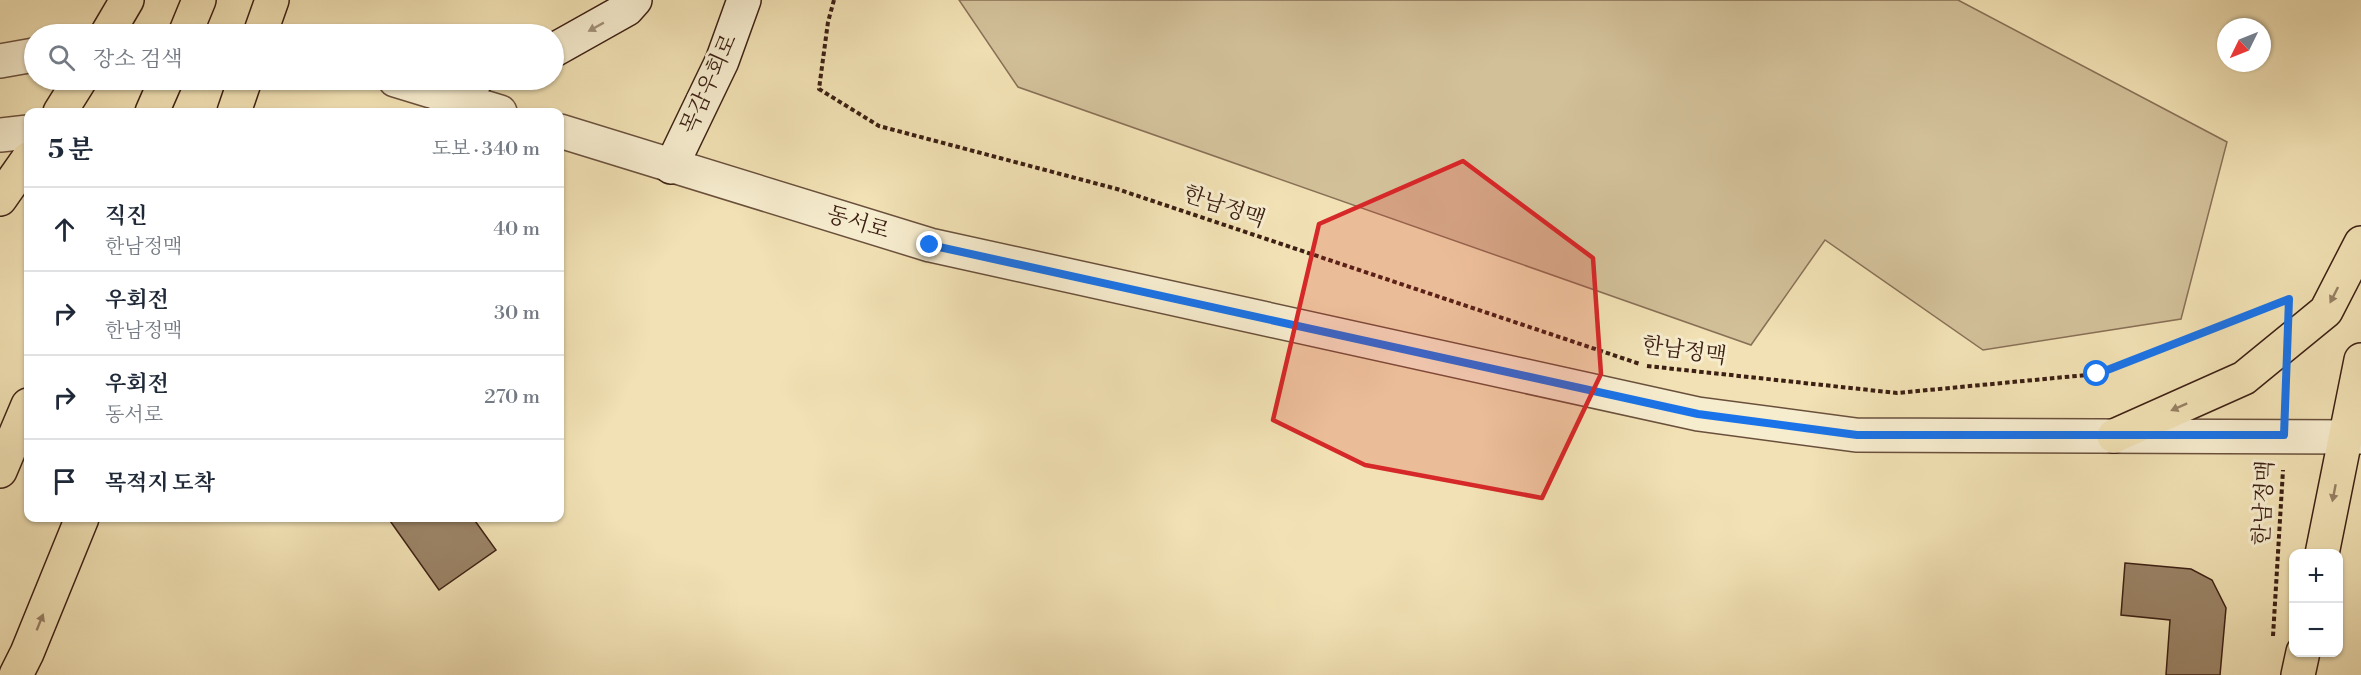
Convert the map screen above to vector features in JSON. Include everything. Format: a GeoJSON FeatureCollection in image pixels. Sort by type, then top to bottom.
{"type":"FeatureCollection","features":[{"type":"Feature","properties":{"kind":"main road"},"geometry":{"type":"LineString","coordinates":[[113,24],[127,0]]}},
{"type":"Feature","properties":{"kind":"main road"},"geometry":{"type":"LineString","coordinates":[[189,24],[199,0]]}},
{"type":"Feature","properties":{"kind":"main road"},"geometry":{"type":"LineString","coordinates":[[264,24],[272,0]]}},
{"type":"Feature","properties":{"kind":"main road"},"geometry":{"type":"LineString","coordinates":[[62,108],[74,90]]}},
{"type":"Feature","properties":{"kind":"main road"},"geometry":{"type":"LineString","coordinates":[[154,108],[162,90]]}},
{"type":"Feature","properties":{"kind":"main road"},"geometry":{"type":"LineString","coordinates":[[235,108],[242,90]]}},
{"type":"Feature","properties":{"kind":"main road"},"geometry":{"type":"LineString","coordinates":[[0,199],[24,165]]}},
{"type":"Feature","properties":{"kind":"main road"},"geometry":{"type":"LineString","coordinates":[[2114,436],[2244,378],[2326,311],[2361,243]]}},
{"type":"Feature","properties":{"kind":"main road"},"geometry":{"type":"LineString","coordinates":[[2323,549],[2353,436],[2361,360]]}},
{"type":"Feature","properties":{"kind":"main road"},"geometry":{"type":"LineString","coordinates":[[0,471],[24,414]]}},
{"type":"Feature","properties":{"kind":"main road"},"geometry":{"type":"LineString","coordinates":[[23,668],[80,522]]}},
{"type":"Feature","properties":{"kind":"main road"},"geometry":{"type":"LineString","coordinates":[[2288,647],[2298,675]]}},
{"type":"Feature","properties":{"kind":"street"},"geometry":{"type":"LineString","coordinates":[[564,44],[627,9],[635,0]]}},
{"type":"Feature","properties":{"kind":"street","name":"목감우회로"},"geometry":{"type":"LineString","coordinates":[[671,167],[722,61],[744,0]]}},
{"type":"Feature","properties":{"kind":"street"},"geometry":{"type":"LineString","coordinates":[[0,61],[24,57]]}},
{"type":"Feature","properties":{"kind":"street"},"geometry":{"type":"LineString","coordinates":[[428,90],[487,108]]}},
{"type":"Feature","properties":{"kind":"street"},"geometry":{"type":"LineString","coordinates":[[438,93],[447,90]]}},
{"type":"Feature","properties":{"kind":"street"},"geometry":{"type":"LineString","coordinates":[[0,135],[24,132]]}},
{"type":"Feature","properties":{"kind":"street","name":"동서로"},"geometry":{"type":"LineString","coordinates":[[564,132],[930,245],[1698,414],[1857,435],[2353,436]]}},
{"type":"Feature","properties":{"kind":"street","name":"동서로"},"geometry":{"type":"LineString","coordinates":[[564,149],[671,167]]}},
{"type":"Feature","properties":{"kind":"path","name":"한남정맥"},"geometry":{"type":"LineString","coordinates":[[834,0],[828,22],[819,89],[879,126],[1117,189],[1643,365],[1897,393],[2097,374],[2289,299]]}},
{"type":"Feature","properties":{"kind":"path","name":"한남정맥"},"geometry":{"type":"LineString","coordinates":[[2286,379],[2282,511],[2288,647]]}},
{"type":"Feature","properties":{"kind":"highlighted area"},"geometry":{"type":"Polygon","coordinates":[[[1463,161],[1593,258],[1601,374],[1542,498],[1365,465],[1273,420],[1319,224],[1463,161]]]}},
{"type":"Feature","properties":{"kind":"shaded area"},"geometry":{"type":"Polygon","coordinates":[[[959,0],[1958,0],[2227,142],[2181,319],[1983,350],[1825,240],[1751,345],[1018,87],[959,0]]]}},
{"type":"Feature","properties":{"kind":"building"},"geometry":{"type":"Polygon","coordinates":[[[391,522],[476,522],[496,550],[439,590],[391,522]]]}},
{"type":"Feature","properties":{"kind":"building"},"geometry":{"type":"Polygon","coordinates":[[[2125,563],[2191,569],[2212,580],[2226,608],[2220,675],[2166,675],[2170,620],[2121,615],[2125,563]]]}},
{"type":"Feature","properties":{"kind":"route"},"geometry":{"type":"LineString","coordinates":[[930,245],[1698,414],[1857,435],[2284,435],[2289,299],[2097,374]]}}]}
